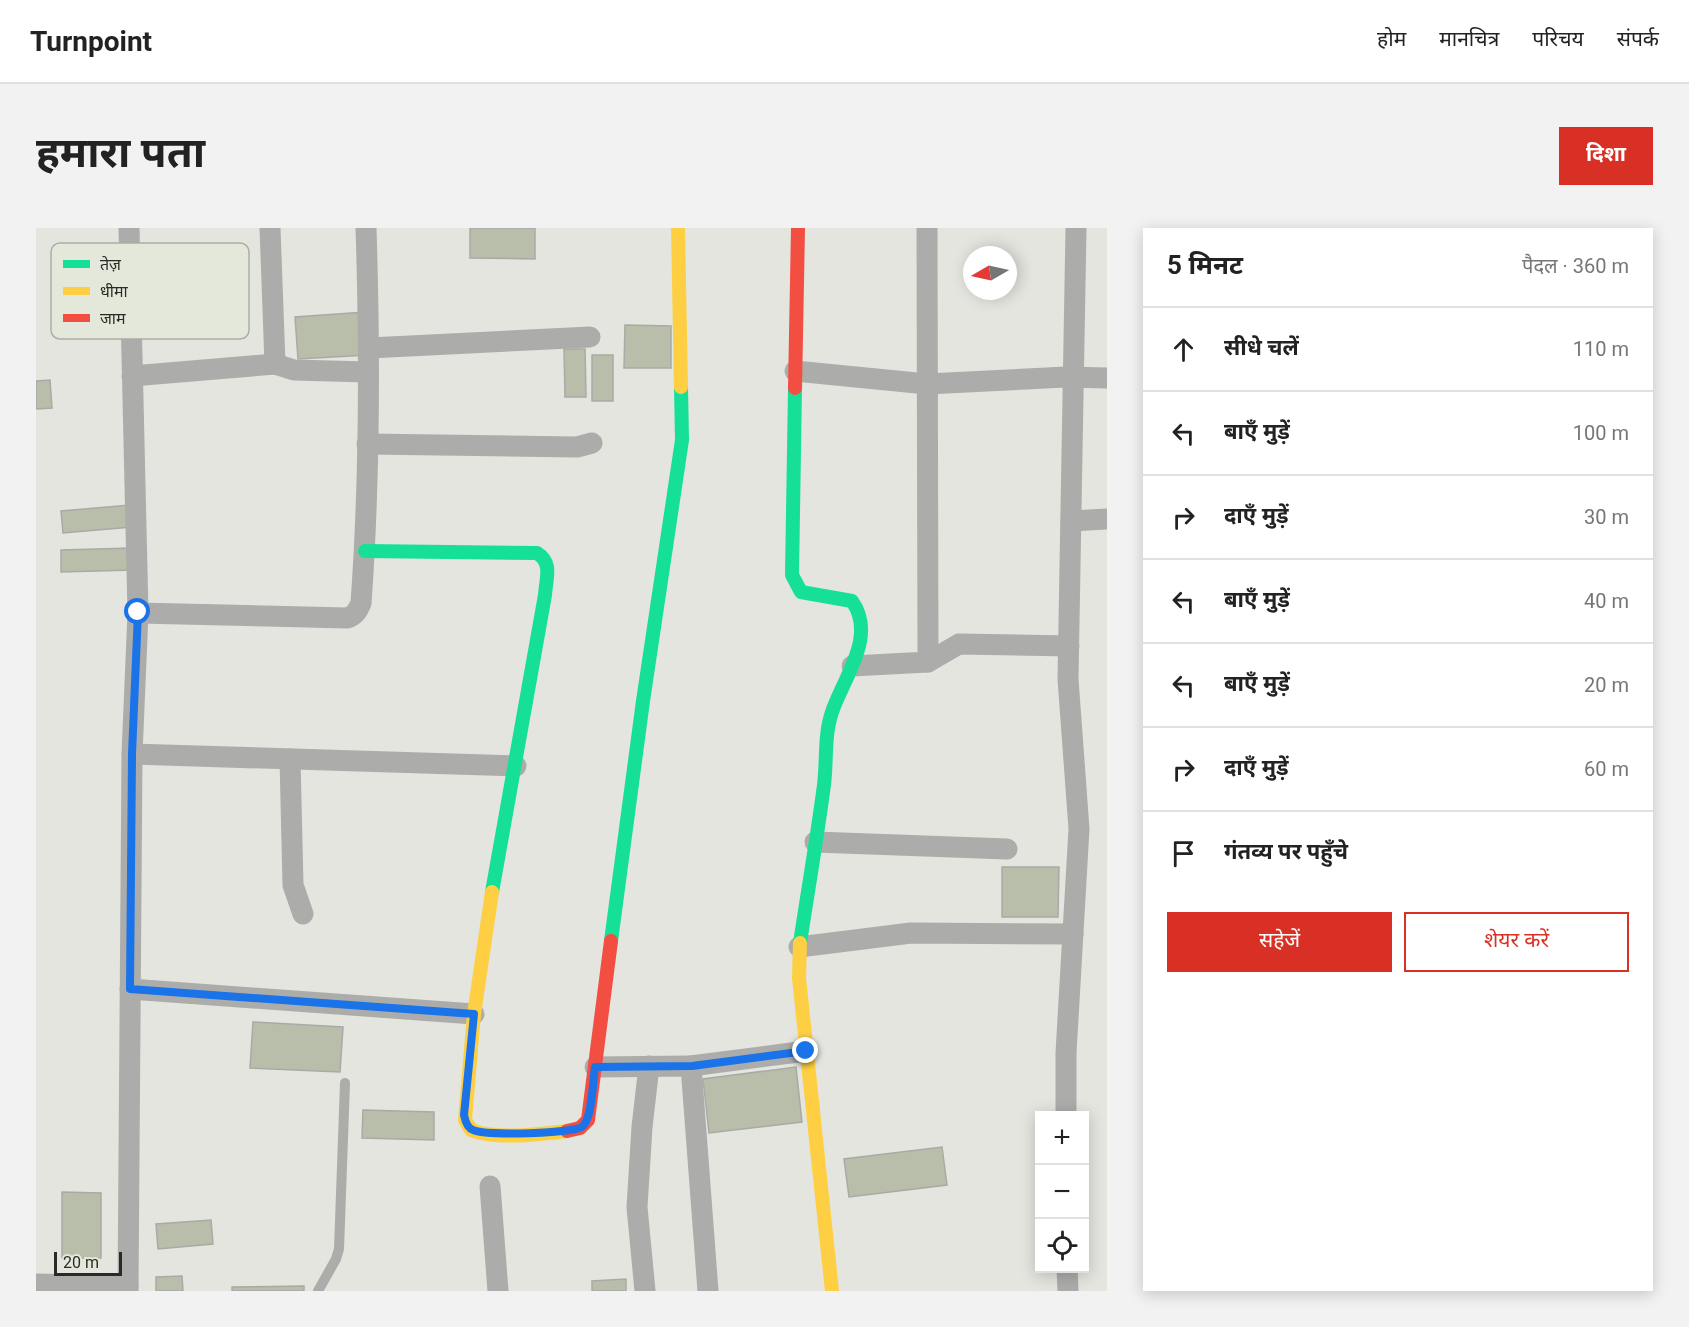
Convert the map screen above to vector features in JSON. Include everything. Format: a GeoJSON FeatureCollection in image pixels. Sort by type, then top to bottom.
{"type":"FeatureCollection","features":[{"type":"Feature","properties":{"kind":"street"},"geometry":{"type":"LineString","coordinates":[[129,228],[129,243]]}},
{"type":"Feature","properties":{"kind":"street"},"geometry":{"type":"LineString","coordinates":[[270,228],[275,364]]}},
{"type":"Feature","properties":{"kind":"street"},"geometry":{"type":"LineString","coordinates":[[138,612],[351,616],[361,603],[365,550],[369,348],[366,228]]}},
{"type":"Feature","properties":{"kind":"street"},"geometry":{"type":"LineString","coordinates":[[365,550],[537,553],[545,558],[547,564],[545,595],[487,920],[474,1014],[464,1115],[467,1124],[473,1130],[497,1134],[567,1131],[580,1128],[588,1120],[642,712],[682,440],[678,228]]}},
{"type":"Feature","properties":{"kind":"street"},"geometry":{"type":"LineString","coordinates":[[798,228],[792,574],[801,592],[852,601],[856,605],[862,627],[859,647],[832,712],[828,728],[824,783],[799,947],[799,978],[806,1051],[832,1291]]}},
{"type":"Feature","properties":{"kind":"street"},"geometry":{"type":"LineString","coordinates":[[927,228],[928,662]]}},
{"type":"Feature","properties":{"kind":"street"},"geometry":{"type":"LineString","coordinates":[[1066,1111],[1066,1053],[1079,829],[1068,679],[1076,228]]}},
{"type":"Feature","properties":{"kind":"street"},"geometry":{"type":"LineString","coordinates":[[369,348],[590,337]]}},
{"type":"Feature","properties":{"kind":"street"},"geometry":{"type":"LineString","coordinates":[[36,1284],[128,1288],[132,754],[138,612],[131,339]]}},
{"type":"Feature","properties":{"kind":"street"},"geometry":{"type":"LineString","coordinates":[[132,376],[275,364],[294,370],[368,372]]}},
{"type":"Feature","properties":{"kind":"street"},"geometry":{"type":"LineString","coordinates":[[795,371],[927,384],[1073,377],[1107,378]]}},
{"type":"Feature","properties":{"kind":"street"},"geometry":{"type":"LineString","coordinates":[[367,444],[577,447],[592,443]]}},
{"type":"Feature","properties":{"kind":"street"},"geometry":{"type":"LineString","coordinates":[[1071,521],[1107,519]]}},
{"type":"Feature","properties":{"kind":"street"},"geometry":{"type":"LineString","coordinates":[[852,666],[928,662],[959,644],[1069,646]]}},
{"type":"Feature","properties":{"kind":"street"},"geometry":{"type":"LineString","coordinates":[[132,754],[516,766]]}},
{"type":"Feature","properties":{"kind":"street"},"geometry":{"type":"LineString","coordinates":[[290,759],[293,885],[303,914]]}},
{"type":"Feature","properties":{"kind":"street"},"geometry":{"type":"LineString","coordinates":[[815,842],[1006,849]]}},
{"type":"Feature","properties":{"kind":"street"},"geometry":{"type":"LineString","coordinates":[[799,947],[911,933],[1072,934]]}},
{"type":"Feature","properties":{"kind":"street"},"geometry":{"type":"LineString","coordinates":[[130,989],[474,1014]]}},
{"type":"Feature","properties":{"kind":"street"},"geometry":{"type":"LineString","coordinates":[[595,1067],[692,1066],[806,1051]]}},
{"type":"Feature","properties":{"kind":"street"},"geometry":{"type":"LineString","coordinates":[[645,1291],[637,1207],[649,1066]]}},
{"type":"Feature","properties":{"kind":"street"},"geometry":{"type":"LineString","coordinates":[[692,1066],[708,1291]]}},
{"type":"Feature","properties":{"kind":"street"},"geometry":{"type":"LineString","coordinates":[[490,1186],[498,1291]]}},
{"type":"Feature","properties":{"kind":"street"},"geometry":{"type":"LineString","coordinates":[[1067,1273],[1068,1291]]}},
{"type":"Feature","properties":{"kind":"lane"},"geometry":{"type":"LineString","coordinates":[[318,1291],[339,1249],[345,1083]]}},
{"type":"Feature","properties":{"kind":"building"},"geometry":{"type":"Polygon","coordinates":[[[470,228],[535,228],[535,259],[470,258],[470,228]]]}},
{"type":"Feature","properties":{"kind":"building"},"geometry":{"type":"Polygon","coordinates":[[[365,312],[368,355],[298,359],[295,317],[365,312]]]}},
{"type":"Feature","properties":{"kind":"building"},"geometry":{"type":"Polygon","coordinates":[[[625,325],[671,326],[671,368],[624,368],[625,325]]]}},
{"type":"Feature","properties":{"kind":"building"},"geometry":{"type":"Polygon","coordinates":[[[564,349],[585,349],[586,397],[565,397],[564,349]]]}},
{"type":"Feature","properties":{"kind":"building"},"geometry":{"type":"Polygon","coordinates":[[[592,355],[613,355],[613,401],[592,401],[592,355]]]}},
{"type":"Feature","properties":{"kind":"building"},"geometry":{"type":"Polygon","coordinates":[[[50,380],[52,408],[36,409],[36,381],[50,380]]]}},
{"type":"Feature","properties":{"kind":"building"},"geometry":{"type":"Polygon","coordinates":[[[130,505],[132,527],[63,533],[61,511],[130,505]]]}},
{"type":"Feature","properties":{"kind":"building"},"geometry":{"type":"Polygon","coordinates":[[[132,548],[133,570],[61,572],[61,550],[132,548]]]}},
{"type":"Feature","properties":{"kind":"building"},"geometry":{"type":"Polygon","coordinates":[[[1002,867],[1059,867],[1058,917],[1002,917],[1002,867]]]}},
{"type":"Feature","properties":{"kind":"building"},"geometry":{"type":"Polygon","coordinates":[[[253,1022],[343,1027],[340,1072],[250,1068],[253,1022]]]}},
{"type":"Feature","properties":{"kind":"building"},"geometry":{"type":"Polygon","coordinates":[[[796,1067],[802,1122],[709,1133],[703,1079],[796,1067]]]}},
{"type":"Feature","properties":{"kind":"building"},"geometry":{"type":"Polygon","coordinates":[[[363,1110],[434,1112],[434,1140],[362,1138],[363,1110]]]}},
{"type":"Feature","properties":{"kind":"building"},"geometry":{"type":"Polygon","coordinates":[[[942,1147],[947,1185],[849,1197],[844,1159],[942,1147]]]}},
{"type":"Feature","properties":{"kind":"building"},"geometry":{"type":"Polygon","coordinates":[[[62,1192],[101,1193],[101,1258],[62,1258],[62,1192]]]}},
{"type":"Feature","properties":{"kind":"building"},"geometry":{"type":"Polygon","coordinates":[[[211,1220],[213,1244],[158,1249],[156,1224],[211,1220]]]}},
{"type":"Feature","properties":{"kind":"building"},"geometry":{"type":"Polygon","coordinates":[[[182,1276],[183,1291],[156,1291],[156,1277],[182,1276]]]}},
{"type":"Feature","properties":{"kind":"building"},"geometry":{"type":"Polygon","coordinates":[[[626,1279],[626,1291],[592,1291],[592,1281],[626,1279]]]}},
{"type":"Feature","properties":{"kind":"building"},"geometry":{"type":"Polygon","coordinates":[[[304,1286],[304,1291],[232,1291],[232,1287],[304,1286]]]}},
{"type":"Feature","properties":{"kind":"traffic: fast"},"geometry":{"type":"LineString","coordinates":[[611,941],[643,701],[682,440],[681,387]]}},
{"type":"Feature","properties":{"kind":"traffic: fast"},"geometry":{"type":"LineString","coordinates":[[795,388],[792,575],[801,592],[852,601],[859,614],[861,628],[856,656],[829,721],[824,785],[800,943]]}},
{"type":"Feature","properties":{"kind":"traffic: fast"},"geometry":{"type":"LineString","coordinates":[[365,551],[537,553],[547,566],[545,595],[492,892]]}},
{"type":"Feature","properties":{"kind":"traffic: slow"},"geometry":{"type":"LineString","coordinates":[[678,228],[681,387]]}},
{"type":"Feature","properties":{"kind":"traffic: slow"},"geometry":{"type":"LineString","coordinates":[[492,892],[474,1014],[465,1120],[471,1130],[492,1135],[567,1131]]}},
{"type":"Feature","properties":{"kind":"traffic: slow"},"geometry":{"type":"LineString","coordinates":[[800,943],[799,978],[832,1291]]}},
{"type":"Feature","properties":{"kind":"traffic: jam"},"geometry":{"type":"LineString","coordinates":[[795,388],[798,228]]}},
{"type":"Feature","properties":{"kind":"traffic: jam"},"geometry":{"type":"LineString","coordinates":[[567,1131],[580,1128],[588,1120],[611,941]]}},
{"type":"Feature","properties":{"kind":"route"},"geometry":{"type":"LineString","coordinates":[[138,612],[132,754],[130,989],[474,1014],[464,1115],[469,1127],[486,1134],[567,1131],[580,1128],[588,1120],[595,1067],[692,1066],[806,1051]]}}]}
